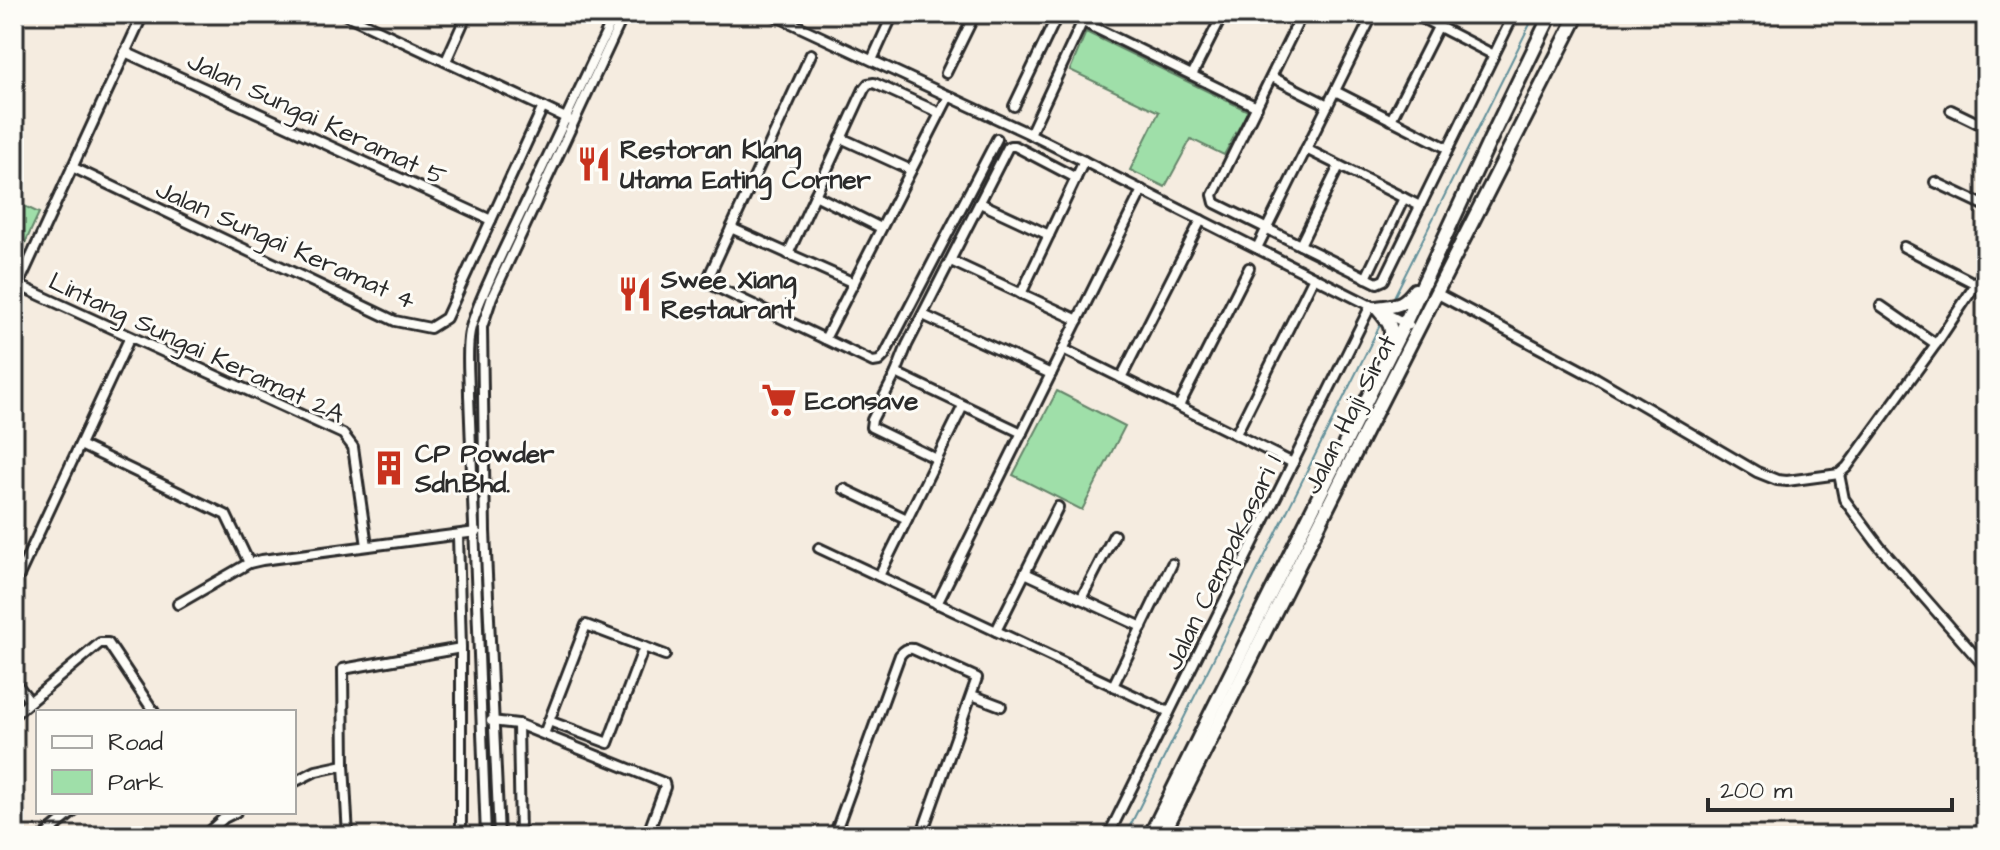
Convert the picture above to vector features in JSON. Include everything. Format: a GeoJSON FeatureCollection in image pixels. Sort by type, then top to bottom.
{"type":"FeatureCollection","features":[{"type":"Feature","properties":{"kind":"main road","name":"Jalan Haji Sirat"},"geometry":{"type":"LineString","coordinates":[[1150,836],[1405,323],[1551,14]]}},
{"type":"Feature","properties":{"kind":"main road","name":"Jalan Haji Sirat"},"geometry":{"type":"LineString","coordinates":[[1162,836],[1578,14]]}},
{"type":"Feature","properties":{"kind":"main road"},"geometry":{"type":"LineString","coordinates":[[1515,89],[1544,47],[1551,54],[1536,96]]}},
{"type":"Feature","properties":{"kind":"main road"},"geometry":{"type":"LineString","coordinates":[[1374,307],[1398,306],[1408,299],[1443,242]]}},
{"type":"Feature","properties":{"kind":"main road"},"geometry":{"type":"LineString","coordinates":[[1361,410],[1391,339],[1389,322],[1374,307]]}},
{"type":"Feature","properties":{"kind":"street"},"geometry":{"type":"LineString","coordinates":[[16,290],[143,14]]}},
{"type":"Feature","properties":{"kind":"street"},"geometry":{"type":"LineString","coordinates":[[344,14],[570,120]]}},
{"type":"Feature","properties":{"kind":"street"},"geometry":{"type":"LineString","coordinates":[[446,61],[467,14]]}},
{"type":"Feature","properties":{"kind":"street"},"geometry":{"type":"LineString","coordinates":[[499,836],[485,531],[482,327],[615,14]]}},
{"type":"Feature","properties":{"kind":"street"},"geometry":{"type":"LineString","coordinates":[[486,836],[468,348],[471,330],[493,272],[624,14]]}},
{"type":"Feature","properties":{"kind":"street"},"geometry":{"type":"LineString","coordinates":[[772,14],[1030,134],[1417,329]]}},
{"type":"Feature","properties":{"kind":"street"},"geometry":{"type":"LineString","coordinates":[[872,60],[893,14]]}},
{"type":"Feature","properties":{"kind":"street"},"geometry":{"type":"LineString","coordinates":[[946,73],[975,14]]}},
{"type":"Feature","properties":{"kind":"street"},"geometry":{"type":"LineString","coordinates":[[1014,106],[1058,14]]}},
{"type":"Feature","properties":{"kind":"street"},"geometry":{"type":"LineString","coordinates":[[1192,75],[1223,14]]}},
{"type":"Feature","properties":{"kind":"street"},"geometry":{"type":"LineString","coordinates":[[1302,14],[1213,195],[1215,203],[1377,283],[1384,280],[1514,14]]}},
{"type":"Feature","properties":{"kind":"street"},"geometry":{"type":"LineString","coordinates":[[1257,248],[1373,14]]}},
{"type":"Feature","properties":{"kind":"street"},"geometry":{"type":"LineString","coordinates":[[1414,14],[1494,55]]}},
{"type":"Feature","properties":{"kind":"street"},"geometry":{"type":"LineString","coordinates":[[1030,134],[1085,18],[1257,107]]}},
{"type":"Feature","properties":{"kind":"street"},"geometry":{"type":"LineString","coordinates":[[1391,120],[1438,27]]}},
{"type":"Feature","properties":{"kind":"street","name":"Jalan Sungai Keramat 5"},"geometry":{"type":"LineString","coordinates":[[125,52],[491,220]]}},
{"type":"Feature","properties":{"kind":"street"},"geometry":{"type":"LineString","coordinates":[[811,54],[710,274],[710,284],[873,362],[884,356],[997,139]]}},
{"type":"Feature","properties":{"kind":"street"},"geometry":{"type":"LineString","coordinates":[[1272,77],[1328,105]]}},
{"type":"Feature","properties":{"kind":"street"},"geometry":{"type":"LineString","coordinates":[[788,254],[868,84],[874,83],[940,113]]}},
{"type":"Feature","properties":{"kind":"street"},"geometry":{"type":"LineString","coordinates":[[1335,91],[1447,148]]}},
{"type":"Feature","properties":{"kind":"street"},"geometry":{"type":"LineString","coordinates":[[825,339],[949,96]]}},
{"type":"Feature","properties":{"kind":"street","name":"Jalan Sungai Keramat 4"},"geometry":{"type":"LineString","coordinates":[[72,167],[395,321],[430,328],[446,318],[543,107]]}},
{"type":"Feature","properties":{"kind":"street"},"geometry":{"type":"LineString","coordinates":[[1951,110],[1986,127]]}},
{"type":"Feature","properties":{"kind":"street"},"geometry":{"type":"LineString","coordinates":[[841,138],[911,170]]}},
{"type":"Feature","properties":{"kind":"street"},"geometry":{"type":"LineString","coordinates":[[937,459],[872,428],[872,420],[907,345],[1010,146],[1076,178]]}},
{"type":"Feature","properties":{"kind":"street"},"geometry":{"type":"LineString","coordinates":[[1306,149],[1420,206]]}},
{"type":"Feature","properties":{"kind":"street"},"geometry":{"type":"LineString","coordinates":[[1021,294],[1084,161]]}},
{"type":"Feature","properties":{"kind":"street"},"geometry":{"type":"LineString","coordinates":[[1300,245],[1339,166]]}},
{"type":"Feature","properties":{"kind":"street"},"geometry":{"type":"LineString","coordinates":[[1935,182],[1986,206]]}},
{"type":"Feature","properties":{"kind":"street"},"geometry":{"type":"LineString","coordinates":[[937,604],[1142,190]]}},
{"type":"Feature","properties":{"kind":"street"},"geometry":{"type":"LineString","coordinates":[[815,195],[881,228]]}},
{"type":"Feature","properties":{"kind":"street"},"geometry":{"type":"LineString","coordinates":[[1366,278],[1404,198]]}},
{"type":"Feature","properties":{"kind":"street"},"geometry":{"type":"LineString","coordinates":[[980,203],[1049,235]]}},
{"type":"Feature","properties":{"kind":"street"},"geometry":{"type":"LineString","coordinates":[[1121,378],[1201,220]]}},
{"type":"Feature","properties":{"kind":"street"},"geometry":{"type":"LineString","coordinates":[[731,228],[854,283]]}},
{"type":"Feature","properties":{"kind":"street"},"geometry":{"type":"LineString","coordinates":[[1904,247],[1976,284]]}},
{"type":"Feature","properties":{"kind":"street"},"geometry":{"type":"LineString","coordinates":[[951,261],[1078,320]]}},
{"type":"Feature","properties":{"kind":"street"},"geometry":{"type":"LineString","coordinates":[[1179,406],[1249,268]]}},
{"type":"Feature","properties":{"kind":"street"},"geometry":{"type":"LineString","coordinates":[[1436,293],[1596,378],[1757,472],[1787,481],[1839,474],[1936,344],[1986,269]]}},
{"type":"Feature","properties":{"kind":"street"},"geometry":{"type":"LineString","coordinates":[[1236,434],[1314,277]]}},
{"type":"Feature","properties":{"kind":"street","name":"Lintang Sungai Keramat 2A"},"geometry":{"type":"LineString","coordinates":[[16,290],[130,337],[343,434],[353,447],[367,546]]}},
{"type":"Feature","properties":{"kind":"street"},"geometry":{"type":"LineString","coordinates":[[1881,306],[1936,344]]}},
{"type":"Feature","properties":{"kind":"street","name":"Jalan Cempakasari 1"},"geometry":{"type":"LineString","coordinates":[[1108,836],[1374,307]]}},
{"type":"Feature","properties":{"kind":"street"},"geometry":{"type":"LineString","coordinates":[[923,315],[1051,374]]}},
{"type":"Feature","properties":{"kind":"street"},"geometry":{"type":"LineString","coordinates":[[14,586],[130,337]]}},
{"type":"Feature","properties":{"kind":"street"},"geometry":{"type":"LineString","coordinates":[[1063,349],[1293,463]]}},
{"type":"Feature","properties":{"kind":"street"},"geometry":{"type":"LineString","coordinates":[[896,373],[1022,433]]}},
{"type":"Feature","properties":{"kind":"street"},"geometry":{"type":"LineString","coordinates":[[879,576],[963,406]]}},
{"type":"Feature","properties":{"kind":"street"},"geometry":{"type":"LineString","coordinates":[[80,445],[226,515],[249,563]]}},
{"type":"Feature","properties":{"kind":"street"},"geometry":{"type":"LineString","coordinates":[[1839,474],[1844,499],[1879,546],[1986,668]]}},
{"type":"Feature","properties":{"kind":"street"},"geometry":{"type":"LineString","coordinates":[[844,489],[907,519]]}},
{"type":"Feature","properties":{"kind":"street"},"geometry":{"type":"LineString","coordinates":[[996,631],[1058,507]]}},
{"type":"Feature","properties":{"kind":"street"},"geometry":{"type":"LineString","coordinates":[[178,604],[249,563],[485,531]]}},
{"type":"Feature","properties":{"kind":"street"},"geometry":{"type":"LineString","coordinates":[[458,535],[461,836]]}},
{"type":"Feature","properties":{"kind":"street"},"geometry":{"type":"LineString","coordinates":[[1081,599],[1114,535]]}},
{"type":"Feature","properties":{"kind":"street"},"geometry":{"type":"LineString","coordinates":[[819,548],[1169,712]]}},
{"type":"Feature","properties":{"kind":"street"},"geometry":{"type":"LineString","coordinates":[[1113,686],[1172,564]]}},
{"type":"Feature","properties":{"kind":"street"},"geometry":{"type":"LineString","coordinates":[[1025,573],[1142,627]]}},
{"type":"Feature","properties":{"kind":"street"},"geometry":{"type":"LineString","coordinates":[[544,734],[586,625],[665,655]]}},
{"type":"Feature","properties":{"kind":"street"},"geometry":{"type":"LineString","coordinates":[[14,715],[104,642],[108,643],[153,710]]}},
{"type":"Feature","properties":{"kind":"street"},"geometry":{"type":"LineString","coordinates":[[549,721],[608,743],[644,647]]}},
{"type":"Feature","properties":{"kind":"street"},"geometry":{"type":"LineString","coordinates":[[348,836],[343,669],[461,648]]}},
{"type":"Feature","properties":{"kind":"street"},"geometry":{"type":"LineString","coordinates":[[834,836],[902,652],[908,648],[977,680],[921,836]]}},
{"type":"Feature","properties":{"kind":"street"},"geometry":{"type":"LineString","coordinates":[[14,681],[30,701]]}},
{"type":"Feature","properties":{"kind":"street"},"geometry":{"type":"LineString","coordinates":[[972,695],[1001,706]]}},
{"type":"Feature","properties":{"kind":"street"},"geometry":{"type":"LineString","coordinates":[[482,722],[518,724],[664,783],[647,836]]}},
{"type":"Feature","properties":{"kind":"street"},"geometry":{"type":"LineString","coordinates":[[518,724],[520,836]]}},
{"type":"Feature","properties":{"kind":"street"},"geometry":{"type":"LineString","coordinates":[[296,781],[316,771],[344,765]]}},
{"type":"Feature","properties":{"kind":"street"},"geometry":{"type":"LineString","coordinates":[[44,836],[71,814]]}},
{"type":"Feature","properties":{"kind":"street"},"geometry":{"type":"LineString","coordinates":[[204,836],[222,815]]}},
{"type":"Feature","properties":{"kind":"green space"},"geometry":{"type":"Polygon","coordinates":[[[1086,32],[1248,111],[1224,155],[1191,139],[1165,187],[1130,170],[1159,112],[1070,70],[1086,32]]]}},
{"type":"Feature","properties":{"kind":"green space"},"geometry":{"type":"Polygon","coordinates":[[[14,201],[39,213],[14,267],[14,201]]]}},
{"type":"Feature","properties":{"kind":"green space"},"geometry":{"type":"Polygon","coordinates":[[[1057,391],[1125,426],[1082,510],[1013,475],[1057,391]]]}},
{"type":"Feature","properties":{"kind":"waterway"},"geometry":{"type":"LineString","coordinates":[[1394,297],[1535,14]]}},
{"type":"Feature","properties":{"kind":"waterway"},"geometry":{"type":"LineString","coordinates":[[1125,836],[1380,325]]}},
{"type":"Feature","properties":{"kind":"place","name":"Restoran Klang Utama Eating Corner"},"geometry":{"type":"Point","coordinates":[594,164]}},
{"type":"Feature","properties":{"kind":"place","name":"Swee Xiang Restaurant"},"geometry":{"type":"Point","coordinates":[635,294]}},
{"type":"Feature","properties":{"kind":"place","name":"Econsave"},"geometry":{"type":"Point","coordinates":[779,400]}},
{"type":"Feature","properties":{"kind":"place","name":"CP Powder Sdn.Bhd."},"geometry":{"type":"Point","coordinates":[389,468]}}]}
